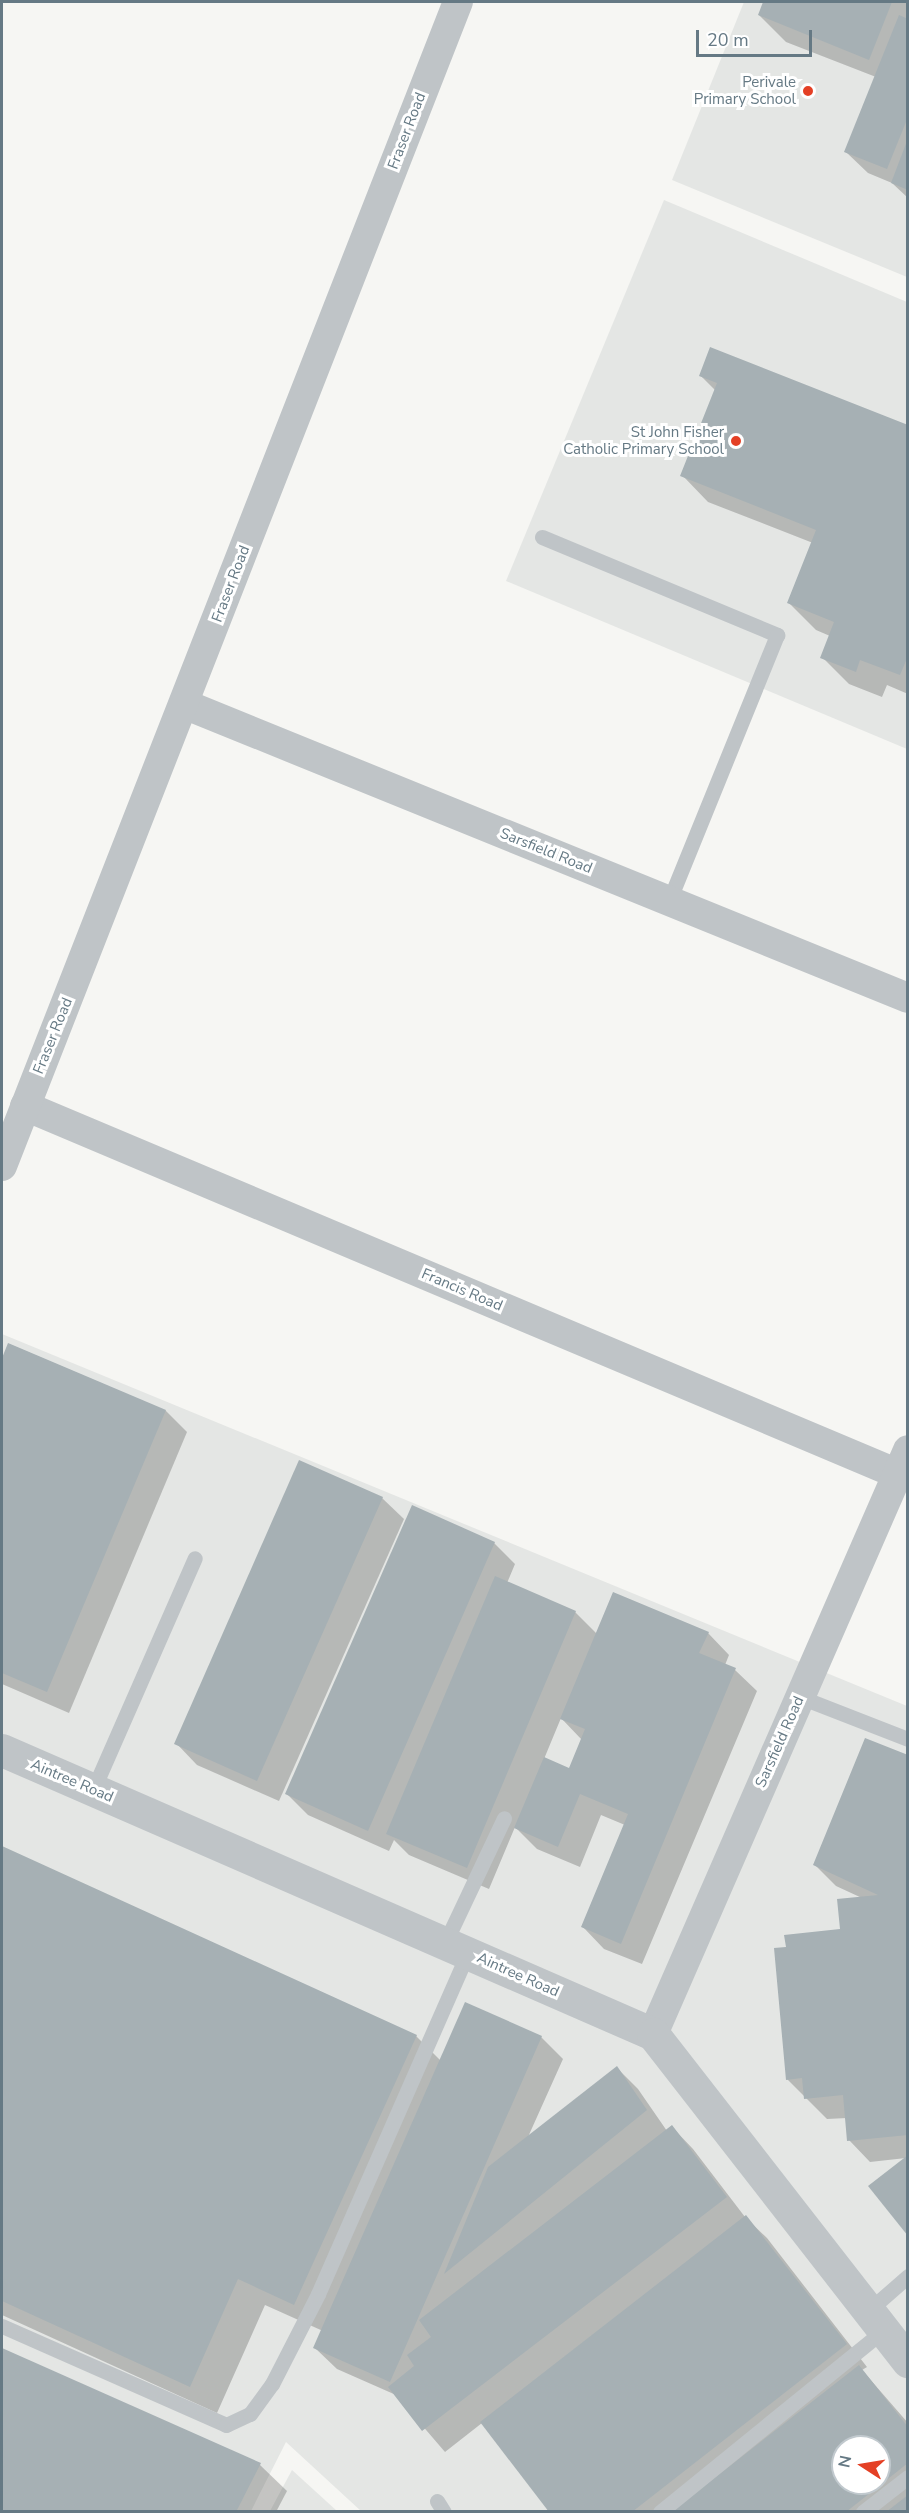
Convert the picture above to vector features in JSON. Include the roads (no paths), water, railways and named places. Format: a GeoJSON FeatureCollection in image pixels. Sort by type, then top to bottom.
{"type":"FeatureCollection","features":[{"type":"Feature","properties":{"kind":"street","name":"Fraser Road"},"geometry":{"type":"LineString","coordinates":[[2,1166],[458,2]]}},
{"type":"Feature","properties":{"kind":"street","name":"Sarsfield Road"},"geometry":{"type":"LineString","coordinates":[[184,704],[908,998]]}},
{"type":"Feature","properties":{"kind":"street","name":"Francis Road"},"geometry":{"type":"LineString","coordinates":[[25,1106],[903,1462]]}},
{"type":"Feature","properties":{"kind":"street","name":"Sarsfield Road"},"geometry":{"type":"LineString","coordinates":[[653,2034],[903,1462]]}},
{"type":"Feature","properties":{"kind":"street","name":"Aintree Road"},"geometry":{"type":"LineString","coordinates":[[2,1750],[653,2034],[908,2362]]}},
{"type":"Feature","properties":{"kind":"lane"},"geometry":{"type":"LineString","coordinates":[[542,537],[777,635],[669,901]]}},
{"type":"Feature","properties":{"kind":"lane"},"geometry":{"type":"LineString","coordinates":[[93,1790],[195,1558]]}},
{"type":"Feature","properties":{"kind":"lane"},"geometry":{"type":"LineString","coordinates":[[800,1697],[908,1738]]}},
{"type":"Feature","properties":{"kind":"lane"},"geometry":{"type":"LineString","coordinates":[[2,2326],[226,2425],[250,2414],[272,2384],[318,2294],[457,1948],[504,1818]]}},
{"type":"Feature","properties":{"kind":"lane"},"geometry":{"type":"LineString","coordinates":[[660,2511],[876,2321],[908,2276]]}},
{"type":"Feature","properties":{"kind":"lane"},"geometry":{"type":"LineString","coordinates":[[863,2511],[908,2477]]}},
{"type":"Feature","properties":{"kind":"place","name":"Perivale Primary School"},"geometry":{"type":"Point","coordinates":[808,91]}},
{"type":"Feature","properties":{"kind":"place","name":"St John Fisher Catholic Primary School"},"geometry":{"type":"Point","coordinates":[736,441]}}]}
